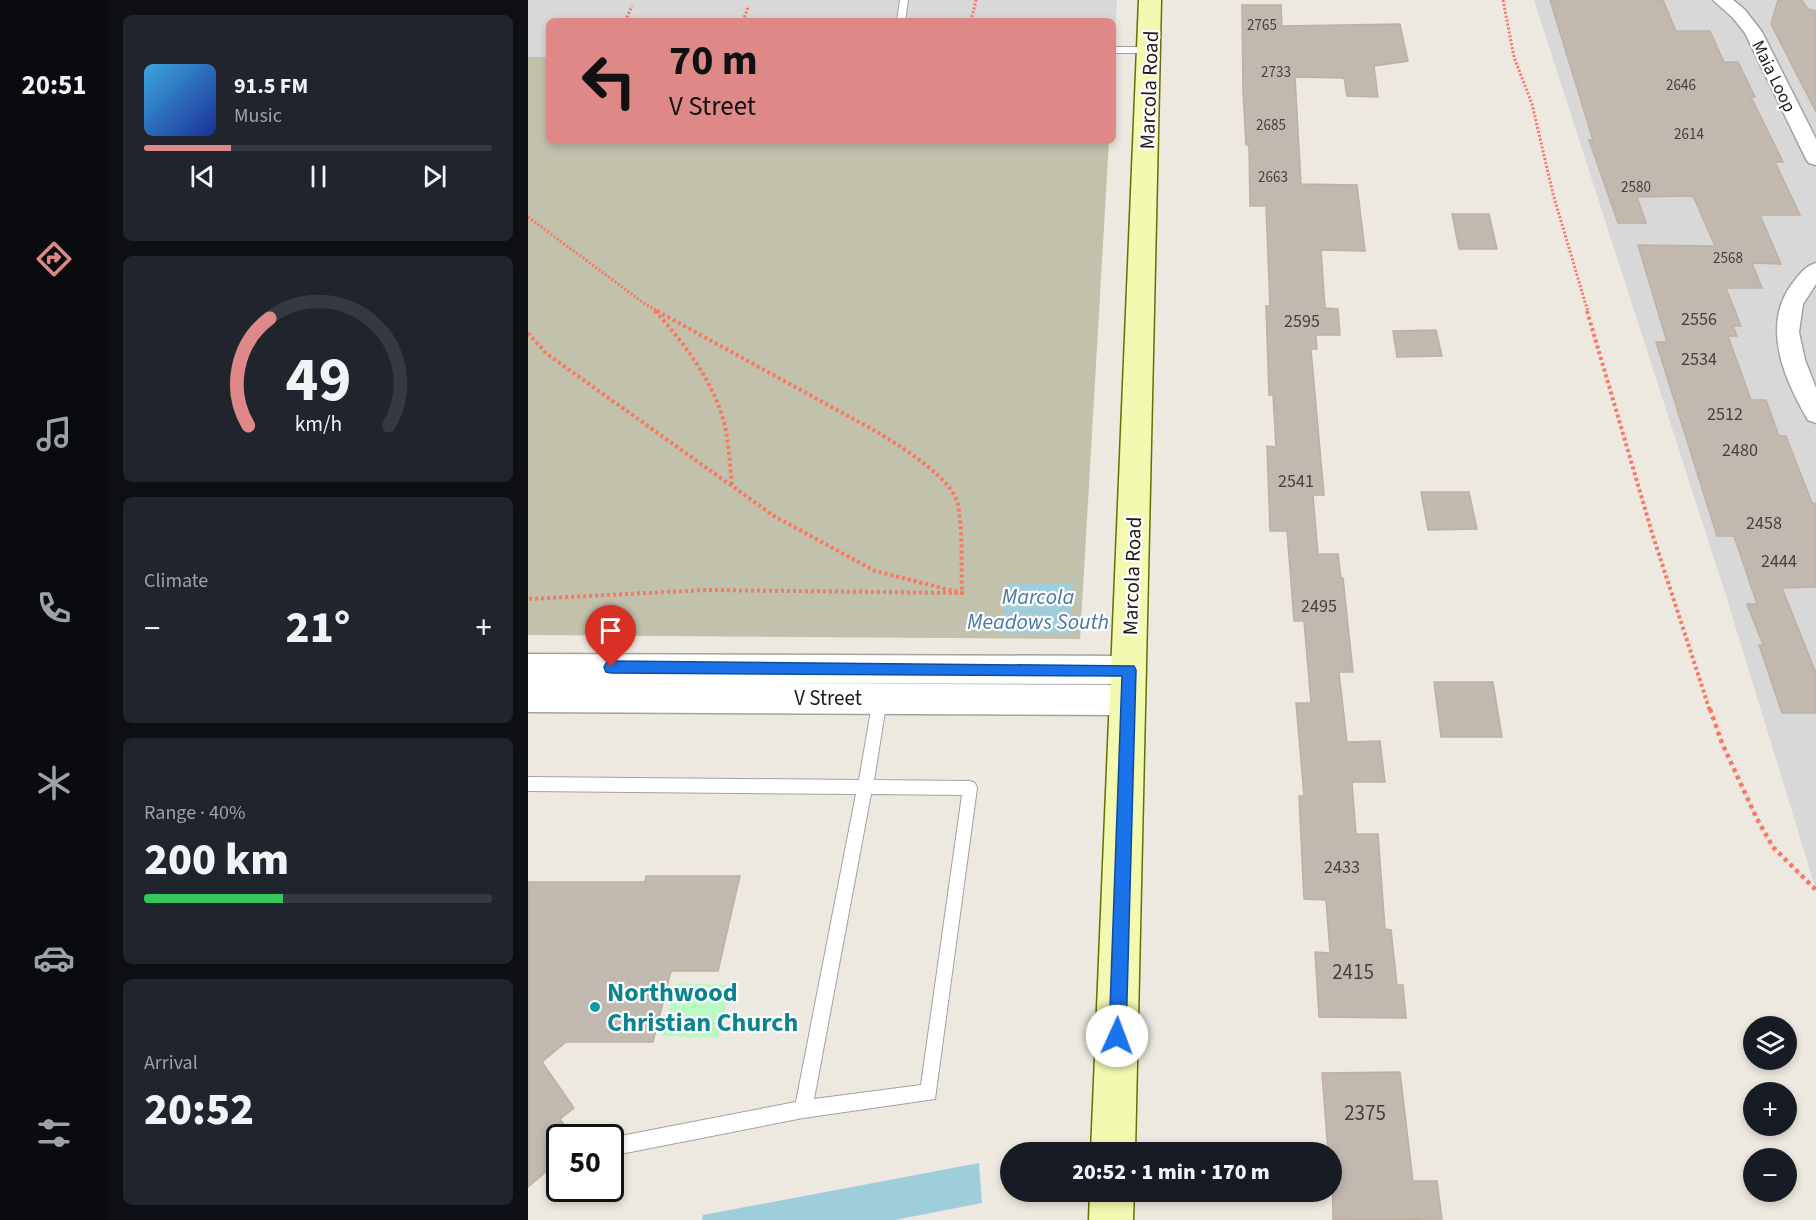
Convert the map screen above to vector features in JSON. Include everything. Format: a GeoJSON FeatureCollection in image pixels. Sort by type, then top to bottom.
{"type":"FeatureCollection","features":[{"type":"Feature","properties":{"kind":"main road","name":"Marcola Road"},"geometry":{"type":"LineString","coordinates":[[1113,1142],[1150,0]]}},
{"type":"Feature","properties":{"kind":"main road"},"geometry":{"type":"LineString","coordinates":[[1111,1220],[1112,1202]]}},
{"type":"Feature","properties":{"kind":"street","name":"Maia Loop"},"geometry":{"type":"LineString","coordinates":[[1722,0],[1739,14],[1753,32],[1816,159]]}},
{"type":"Feature","properties":{"kind":"street"},"geometry":{"type":"LineString","coordinates":[[1816,270],[1792,303],[1787,330],[1794,362],[1816,414]]}},
{"type":"Feature","properties":{"kind":"street","name":"V Street"},"geometry":{"type":"LineString","coordinates":[[528,668],[1129,685]]}},
{"type":"Feature","properties":{"kind":"street","name":"V Street"},"geometry":{"type":"LineString","coordinates":[[528,697],[880,699],[1129,685]]}},
{"type":"Feature","properties":{"kind":"lane"},"geometry":{"type":"LineString","coordinates":[[901,18],[904,0]]}},
{"type":"Feature","properties":{"kind":"lane"},"geometry":{"type":"LineString","coordinates":[[1116,50],[1150,50]]}},
{"type":"Feature","properties":{"kind":"lane"},"geometry":{"type":"LineString","coordinates":[[802,1109],[880,699]]}},
{"type":"Feature","properties":{"kind":"lane"},"geometry":{"type":"LineString","coordinates":[[528,784],[970,788],[929,1094],[802,1109],[624,1144]]}},
{"type":"Feature","properties":{"kind":"path"},"geometry":{"type":"LineString","coordinates":[[972,18],[976,0]]}},
{"type":"Feature","properties":{"kind":"path"},"geometry":{"type":"LineString","coordinates":[[1503,0],[1514,57],[1532,105],[1553,194],[1693,664],[1722,743],[1757,819],[1773,847],[1816,890]]}},
{"type":"Feature","properties":{"kind":"path"},"geometry":{"type":"LineString","coordinates":[[626,18],[632,6]]}},
{"type":"Feature","properties":{"kind":"path"},"geometry":{"type":"LineString","coordinates":[[744,18],[748,7]]}},
{"type":"Feature","properties":{"kind":"path"},"geometry":{"type":"LineString","coordinates":[[528,217],[652,307],[908,450],[941,478],[958,504],[962,593]]}},
{"type":"Feature","properties":{"kind":"path"},"geometry":{"type":"LineString","coordinates":[[652,307],[684,344],[700,370],[722,416],[732,486]]}},
{"type":"Feature","properties":{"kind":"path"},"geometry":{"type":"LineString","coordinates":[[528,333],[547,354],[774,516],[875,571],[962,593]]}},
{"type":"Feature","properties":{"kind":"path"},"geometry":{"type":"LineString","coordinates":[[528,599],[707,590],[962,593]]}},
{"type":"Feature","properties":{"kind":"shaded area"},"geometry":{"type":"Polygon","coordinates":[[[528,0],[1117,0],[1116,19],[546,18],[546,57],[528,57],[528,0]]]}},
{"type":"Feature","properties":{"kind":"shaded area"},"geometry":{"type":"Polygon","coordinates":[[[1534,0],[1816,0],[1816,890],[1727,599],[1534,0]]]}},
{"type":"Feature","properties":{"kind":"shaded area"},"geometry":{"type":"Polygon","coordinates":[[[528,57],[546,57],[546,144],[1109,144],[1080,639],[528,635],[528,57]]]}},
{"type":"Feature","properties":{"kind":"green space"},"geometry":{"type":"Polygon","coordinates":[[[676,983],[731,985],[718,1038],[662,1036],[676,983]]]}},
{"type":"Feature","properties":{"kind":"water","name":"Marcola Meadows South"},"geometry":{"type":"Polygon","coordinates":[[[1008,584],[1073,584],[1070,633],[1002,633],[1008,584]]]}},
{"type":"Feature","properties":{"kind":"water"},"geometry":{"type":"Polygon","coordinates":[[[979,1163],[982,1203],[895,1220],[702,1220],[703,1215],[979,1163]]]}},
{"type":"Feature","properties":{"kind":"building"},"geometry":{"type":"Polygon","coordinates":[[[1550,0],[1663,0],[1676,31],[1710,31],[1724,62],[1738,62],[1755,97],[1751,97],[1783,162],[1775,162],[1800,215],[1760,215],[1781,264],[1752,263],[1762,288],[1726,288],[1741,326],[1733,326],[1737,336],[1728,336],[1751,400],[1766,400],[1779,436],[1786,436],[1812,503],[1816,503],[1816,587],[1782,588],[1816,673],[1816,713],[1782,713],[1759,645],[1763,645],[1747,604],[1757,604],[1734,536],[1717,536],[1656,342],[1667,342],[1638,245],[1715,246],[1693,196],[1637,197],[1646,223],[1618,223],[1589,140],[1593,140],[1550,0]]]}},
{"type":"Feature","properties":{"kind":"building"},"geometry":{"type":"Polygon","coordinates":[[[1778,0],[1802,0],[1808,9],[1816,11],[1816,112],[1771,24],[1778,0]]]}},
{"type":"Feature","properties":{"kind":"building"},"geometry":{"type":"Polygon","coordinates":[[[1242,5],[1281,5],[1282,26],[1400,24],[1408,61],[1374,66],[1378,97],[1347,96],[1344,78],[1295,77],[1301,184],[1357,185],[1365,251],[1321,250],[1325,308],[1338,309],[1340,335],[1316,335],[1317,349],[1311,349],[1324,495],[1313,495],[1318,554],[1338,554],[1341,578],[1343,578],[1353,672],[1339,672],[1347,742],[1380,741],[1385,782],[1352,782],[1356,834],[1378,834],[1385,929],[1391,930],[1397,985],[1403,985],[1406,1018],[1319,1017],[1315,952],[1330,953],[1326,900],[1304,899],[1299,796],[1304,796],[1296,703],[1311,703],[1304,621],[1294,621],[1287,531],[1270,531],[1267,446],[1276,447],[1273,395],[1269,395],[1266,306],[1270,306],[1266,206],[1250,206],[1249,145],[1246,145],[1243,92],[1242,5]]]}},
{"type":"Feature","properties":{"kind":"building"},"geometry":{"type":"Polygon","coordinates":[[[1452,214],[1489,214],[1497,249],[1459,249],[1452,214]]]}},
{"type":"Feature","properties":{"kind":"building"},"geometry":{"type":"Polygon","coordinates":[[[1436,330],[1442,356],[1397,357],[1393,331],[1436,330]]]}},
{"type":"Feature","properties":{"kind":"building"},"geometry":{"type":"Polygon","coordinates":[[[1421,492],[1469,492],[1477,529],[1428,530],[1421,492]]]}},
{"type":"Feature","properties":{"kind":"building"},"geometry":{"type":"Polygon","coordinates":[[[1434,682],[1493,682],[1502,737],[1441,737],[1434,682]]]}},
{"type":"Feature","properties":{"kind":"building","name":"Northwood Christian Church"},"geometry":{"type":"Polygon","coordinates":[[[646,876],[740,876],[718,971],[671,971],[653,1042],[566,1042],[542,1062],[574,1108],[560,1119],[564,1124],[546,1124],[546,1172],[528,1187],[528,882],[645,882],[646,876]]]}},
{"type":"Feature","properties":{"kind":"building"},"geometry":{"type":"Polygon","coordinates":[[[1400,1072],[1413,1181],[1437,1181],[1442,1219],[1333,1220],[1333,1202],[1342,1202],[1342,1142],[1327,1142],[1322,1073],[1400,1072]]]}},
{"type":"Feature","properties":{"kind":"place","name":"Northwood Christian Church"},"geometry":{"type":"Point","coordinates":[595,1007]}},
{"type":"Feature","properties":{"kind":"route"},"geometry":{"type":"LineString","coordinates":[[611,667],[1129,670],[1117,1036]]}}]}
